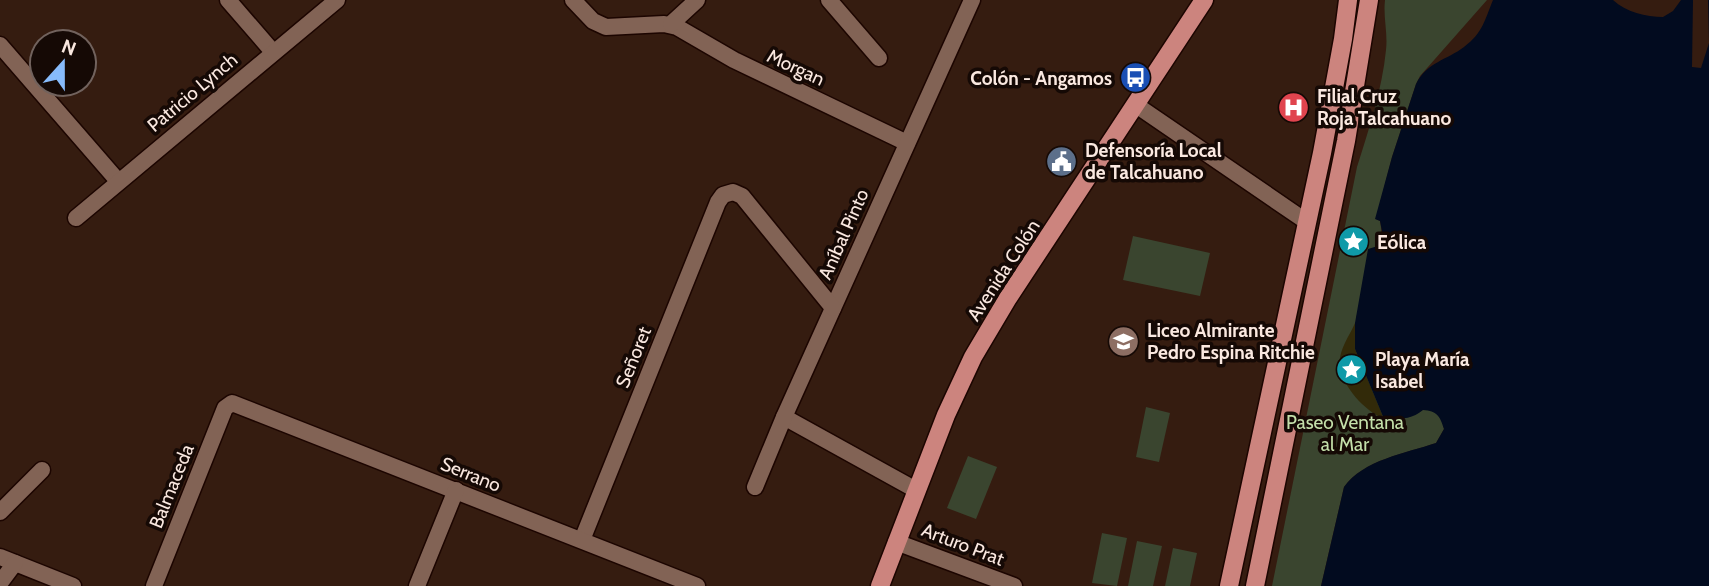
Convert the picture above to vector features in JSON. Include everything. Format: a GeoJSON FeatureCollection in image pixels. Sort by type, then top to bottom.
{"type":"FeatureCollection","features":[{"type":"Feature","properties":{"kind":"main road","name":"Avenida Colón"},"geometry":{"type":"LineString","coordinates":[[880,586],[959,386],[990,327],[1204,0]]}},
{"type":"Feature","properties":{"kind":"main road"},"geometry":{"type":"LineString","coordinates":[[1230,586],[1307,222],[1337,73],[1348,0]]}},
{"type":"Feature","properties":{"kind":"main road"},"geometry":{"type":"LineString","coordinates":[[1255,586],[1346,141],[1368,0]]}},
{"type":"Feature","properties":{"kind":"street"},"geometry":{"type":"LineString","coordinates":[[228,0],[273,52]]}},
{"type":"Feature","properties":{"kind":"street","name":"Patricio Lynch"},"geometry":{"type":"LineString","coordinates":[[76,218],[337,0]]}},
{"type":"Feature","properties":{"kind":"street"},"geometry":{"type":"LineString","coordinates":[[573,0],[593,21],[606,27],[671,24],[697,0]]}},
{"type":"Feature","properties":{"kind":"street"},"geometry":{"type":"LineString","coordinates":[[829,0],[879,58]]}},
{"type":"Feature","properties":{"kind":"street","name":"Aníbal Pinto"},"geometry":{"type":"LineString","coordinates":[[755,487],[972,0]]}},
{"type":"Feature","properties":{"kind":"street","name":"Morgan"},"geometry":{"type":"LineString","coordinates":[[671,24],[686,30],[758,73],[906,143]]}},
{"type":"Feature","properties":{"kind":"street"},"geometry":{"type":"LineString","coordinates":[[0,45],[118,181]]}},
{"type":"Feature","properties":{"kind":"street"},"geometry":{"type":"LineString","coordinates":[[1136,105],[1307,222]]}},
{"type":"Feature","properties":{"kind":"street","name":"Señoret"},"geometry":{"type":"LineString","coordinates":[[582,540],[718,202],[727,192],[742,196],[833,308]]}},
{"type":"Feature","properties":{"kind":"street","name":"Serrano"},"geometry":{"type":"LineString","coordinates":[[229,404],[235,403],[582,540],[677,582],[697,586]]}},
{"type":"Feature","properties":{"kind":"street","name":"Balmaceda"},"geometry":{"type":"LineString","coordinates":[[154,586],[225,408],[229,404]]}},
{"type":"Feature","properties":{"kind":"street"},"geometry":{"type":"LineString","coordinates":[[784,417],[916,490]]}},
{"type":"Feature","properties":{"kind":"street"},"geometry":{"type":"LineString","coordinates":[[0,512],[42,470]]}},
{"type":"Feature","properties":{"kind":"street"},"geometry":{"type":"LineString","coordinates":[[416,586],[456,490]]}},
{"type":"Feature","properties":{"kind":"street","name":"Arturo Prat"},"geometry":{"type":"LineString","coordinates":[[896,542],[1014,586]]}},
{"type":"Feature","properties":{"kind":"street"},"geometry":{"type":"LineString","coordinates":[[0,583],[8,560],[73,586]]}},
{"type":"Feature","properties":{"kind":"green space","name":"Paseo Ventana al Mar"},"geometry":{"type":"Polygon","coordinates":[[[1385,0],[1487,0],[1420,76],[1416,84],[1392,157],[1376,219],[1380,221],[1381,236],[1373,249],[1356,319],[1441,416],[1444,429],[1436,443],[1374,464],[1362,470],[1344,487],[1321,586],[1272,586],[1357,167],[1384,65],[1385,0]]]}},
{"type":"Feature","properties":{"kind":"green space"},"geometry":{"type":"Polygon","coordinates":[[[1133,236],[1210,253],[1200,296],[1123,280],[1133,236]]]}},
{"type":"Feature","properties":{"kind":"green space"},"geometry":{"type":"Polygon","coordinates":[[[1146,407],[1170,413],[1159,462],[1136,457],[1146,407]]]}},
{"type":"Feature","properties":{"kind":"green space"},"geometry":{"type":"Polygon","coordinates":[[[968,456],[997,467],[976,519],[947,508],[968,456]]]}},
{"type":"Feature","properties":{"kind":"green space"},"geometry":{"type":"Polygon","coordinates":[[[1102,533],[1127,538],[1117,586],[1092,583],[1102,533]]]}},
{"type":"Feature","properties":{"kind":"green space"},"geometry":{"type":"Polygon","coordinates":[[[1137,541],[1162,546],[1153,586],[1128,586],[1137,541]]]}},
{"type":"Feature","properties":{"kind":"green space"},"geometry":{"type":"Polygon","coordinates":[[[1173,548],[1197,553],[1190,586],[1165,586],[1173,548]]]}},
{"type":"Feature","properties":{"kind":"sand","name":"Playa María Isabel"},"geometry":{"type":"Polygon","coordinates":[[[1355,323],[1355,349],[1384,419],[1369,410],[1356,397],[1342,374],[1341,354],[1355,323]]]}},
{"type":"Feature","properties":{"kind":"water"},"geometry":{"type":"Polygon","coordinates":[[[1493,0],[1613,0],[1637,13],[1663,17],[1673,11],[1681,0],[1709,0],[1709,586],[1321,586],[1344,487],[1362,470],[1374,464],[1436,443],[1444,429],[1437,415],[1423,410],[1414,416],[1384,419],[1355,349],[1355,323],[1368,249],[1378,246],[1382,231],[1380,221],[1375,219],[1416,84],[1432,66],[1470,42],[1483,25],[1493,0]]]}},
{"type":"Feature","properties":{"kind":"pier"},"geometry":{"type":"Polygon","coordinates":[[[1693,0],[1708,0],[1709,43],[1701,68],[1692,67],[1693,0]]]}},
{"type":"Feature","properties":{"kind":"place","name":"Colón - Angamos"},"geometry":{"type":"Point","coordinates":[1135,78]}},
{"type":"Feature","properties":{"kind":"place","name":"Filial Cruz Roja Talcahuano"},"geometry":{"type":"Point","coordinates":[1294,107]}},
{"type":"Feature","properties":{"kind":"place","name":"Defensoría Local de Talcahuano"},"geometry":{"type":"Point","coordinates":[1062,161]}},
{"type":"Feature","properties":{"kind":"place","name":"Eólica"},"geometry":{"type":"Point","coordinates":[1354,242]}},
{"type":"Feature","properties":{"kind":"place","name":"Liceo Almirante Pedro Espina Ritchie"},"geometry":{"type":"Point","coordinates":[1124,341]}},
{"type":"Feature","properties":{"kind":"place","name":"Playa María Isabel"},"geometry":{"type":"Point","coordinates":[1352,370]}}]}
